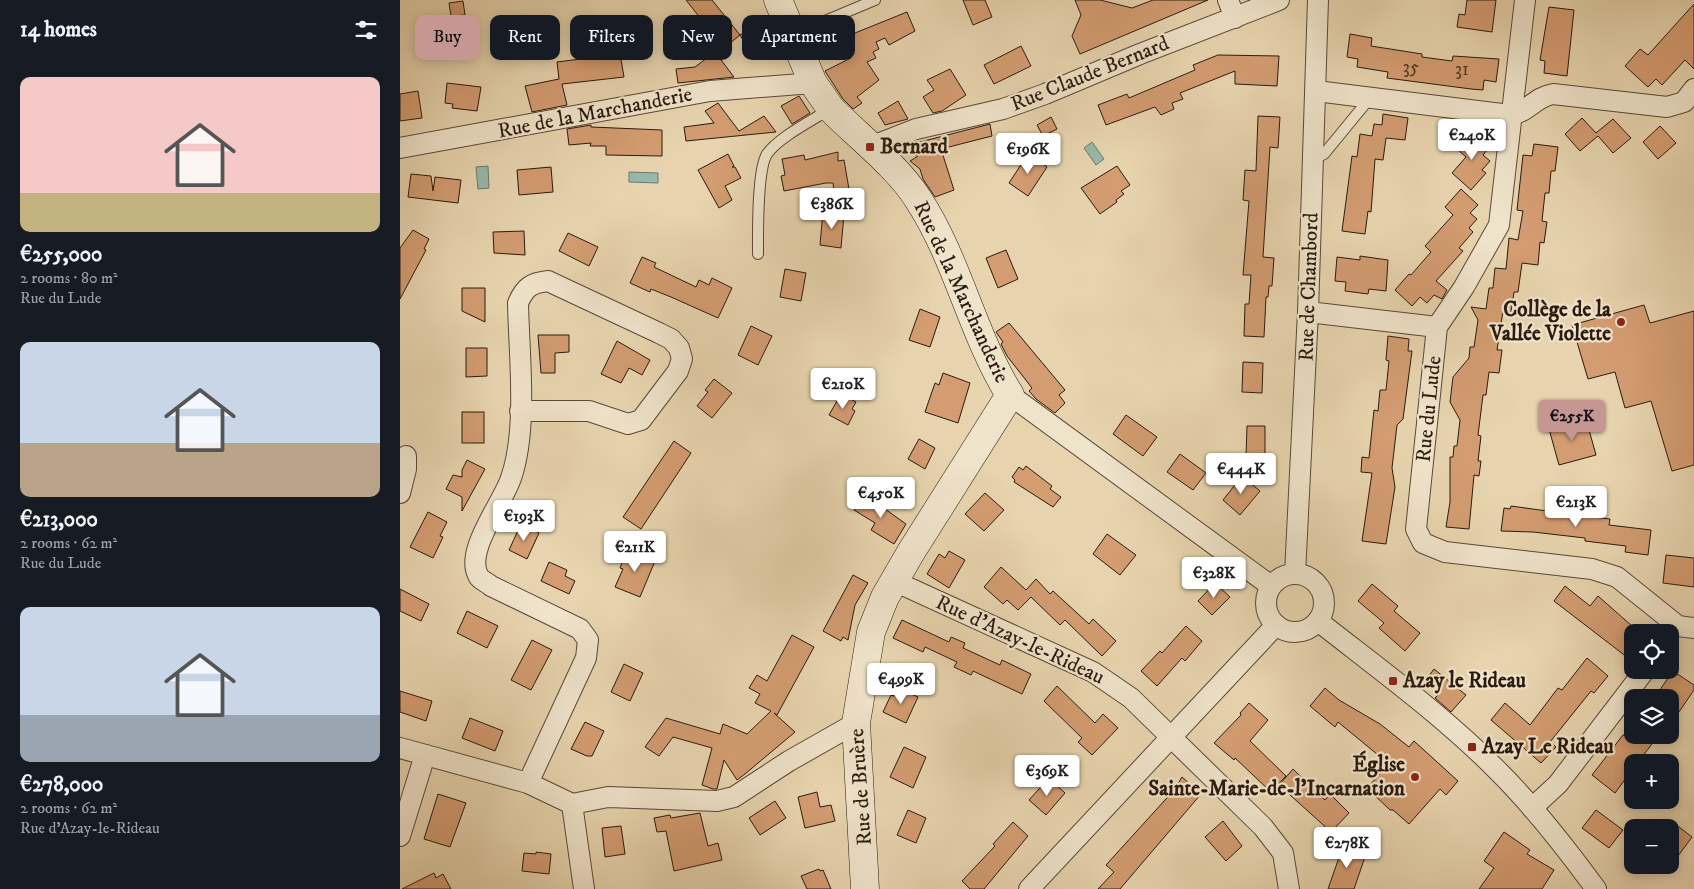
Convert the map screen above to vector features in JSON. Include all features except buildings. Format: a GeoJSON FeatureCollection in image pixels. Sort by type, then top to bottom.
{"type":"FeatureCollection","features":[{"type":"Feature","properties":{"kind":"street"},"geometry":{"type":"LineString","coordinates":[[778,0],[785,15]]}},
{"type":"Feature","properties":{"kind":"street","name":"Rue Claude Bernard"},"geometry":{"type":"LineString","coordinates":[[870,148],[916,129],[1003,109],[1045,94],[1140,54],[1232,9],[1279,0]]}},
{"type":"Feature","properties":{"kind":"street","name":"Rue de Chambord"},"geometry":{"type":"LineString","coordinates":[[1295,574],[1308,312],[1318,0]]}},
{"type":"Feature","properties":{"kind":"street","name":"Rue du Lude"},"geometry":{"type":"LineString","coordinates":[[1525,0],[1510,115],[1499,225],[1464,287],[1437,327],[1416,529],[1423,543],[1445,552],[1592,568],[1616,577],[1681,630]]}},
{"type":"Feature","properties":{"kind":"street"},"geometry":{"type":"LineString","coordinates":[[804,60],[813,83]]}},
{"type":"Feature","properties":{"kind":"street","name":"Rue de la Marchanderie"},"geometry":{"type":"LineString","coordinates":[[400,148],[710,91],[813,83],[831,109],[906,183],[918,199],[947,254],[994,369],[1010,395],[1271,586]]}},
{"type":"Feature","properties":{"kind":"street"},"geometry":{"type":"LineString","coordinates":[[1316,90],[1510,115],[1522,112],[1539,97],[1553,94],[1667,107],[1684,102],[1694,89]]}},
{"type":"Feature","properties":{"kind":"street"},"geometry":{"type":"LineString","coordinates":[[520,411],[589,411],[628,424],[641,420],[678,372],[682,358],[679,348],[671,339],[660,333],[548,281],[532,283],[524,290],[518,303],[520,411],[518,456],[510,481],[477,547],[474,563],[479,578],[580,629],[588,640],[586,658],[528,783]]}},
{"type":"Feature","properties":{"kind":"street"},"geometry":{"type":"LineString","coordinates":[[1308,312],[1437,327]]}},
{"type":"Feature","properties":{"kind":"street","name":"Rue de Bruère"},"geometry":{"type":"LineString","coordinates":[[866,889],[856,723],[871,632],[885,597],[894,581],[1010,395]]}},
{"type":"Feature","properties":{"kind":"street"},"geometry":{"type":"LineString","coordinates":[[400,493],[406,469],[406,456]]}},
{"type":"Feature","properties":{"kind":"street"},"geometry":{"type":"LineString","coordinates":[[1295,574],[1310,579],[1321,591],[1324,606],[1318,621],[1302,631],[1284,630],[1276,625],[1266,606],[1271,586],[1282,577],[1295,574]]}},
{"type":"Feature","properties":{"kind":"street","name":"Rue d'Azay-le-Rideau"},"geometry":{"type":"LineString","coordinates":[[894,581],[1093,672],[1136,703],[1171,735],[1263,827],[1283,853],[1289,889]]}},
{"type":"Feature","properties":{"kind":"street"},"geometry":{"type":"LineString","coordinates":[[1318,621],[1448,725],[1499,771],[1532,808],[1596,889]]}},
{"type":"Feature","properties":{"kind":"street"},"geometry":{"type":"LineString","coordinates":[[1030,889],[1171,735],[1276,625]]}},
{"type":"Feature","properties":{"kind":"street"},"geometry":{"type":"LineString","coordinates":[[1532,808],[1558,784],[1638,679]]}},
{"type":"Feature","properties":{"kind":"street"},"geometry":{"type":"LineString","coordinates":[[400,748],[528,783],[572,804],[608,797],[726,800],[739,795],[789,761],[856,723]]}},
{"type":"Feature","properties":{"kind":"street"},"geometry":{"type":"LineString","coordinates":[[400,836],[425,755]]}},
{"type":"Feature","properties":{"kind":"street"},"geometry":{"type":"LineString","coordinates":[[572,804],[584,889]]}},
{"type":"Feature","properties":{"kind":"lane"},"geometry":{"type":"LineString","coordinates":[[839,15],[875,0]]}},
{"type":"Feature","properties":{"kind":"lane"},"geometry":{"type":"LineString","coordinates":[[1314,159],[1324,154],[1370,97]]}},
{"type":"Feature","properties":{"kind":"lane"},"geometry":{"type":"LineString","coordinates":[[758,254],[759,206],[763,167],[767,154],[784,139],[831,109]]}},
{"type":"Feature","properties":{"kind":"shaded area"},"geometry":{"type":"Polygon","coordinates":[[[1092,142],[1104,159],[1096,165],[1084,148],[1092,142]]]}},
{"type":"Feature","properties":{"kind":"shaded area"},"geometry":{"type":"Polygon","coordinates":[[[488,166],[489,188],[478,189],[476,167],[488,166]]]}},
{"type":"Feature","properties":{"kind":"shaded area"},"geometry":{"type":"Polygon","coordinates":[[[629,172],[658,173],[658,183],[629,182],[629,172]]]}},
{"type":"Feature","properties":{"kind":"place","name":"Bernard"},"geometry":{"type":"Point","coordinates":[870,147]}},
{"type":"Feature","properties":{"kind":"place","name":"Collège de la Vallée Violette"},"geometry":{"type":"Point","coordinates":[1621,322]}},
{"type":"Feature","properties":{"kind":"place","name":"Azay le Rideau"},"geometry":{"type":"Point","coordinates":[1393,681]}},
{"type":"Feature","properties":{"kind":"place","name":"Azay Le Rideau"},"geometry":{"type":"Point","coordinates":[1472,747]}},
{"type":"Feature","properties":{"kind":"place","name":"Église Sainte-Marie-de-l'Incarnation"},"geometry":{"type":"Point","coordinates":[1415,777]}}]}
